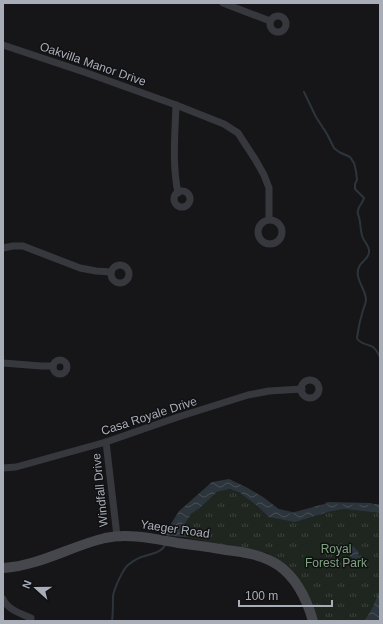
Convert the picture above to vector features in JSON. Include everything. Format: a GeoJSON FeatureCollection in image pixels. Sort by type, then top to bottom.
{"type":"FeatureCollection","features":[{"type":"Feature","properties":{"kind":"street"},"geometry":{"type":"LineString","coordinates":[[223,3],[270,22]]}},
{"type":"Feature","properties":{"kind":"street","name":"Oakvilla Manor Drive"},"geometry":{"type":"LineString","coordinates":[[3,45],[176,105],[224,124],[238,133],[255,158],[264,175],[268,188],[269,219]]}},
{"type":"Feature","properties":{"kind":"street"},"geometry":{"type":"LineString","coordinates":[[176,105],[174,160],[175,181],[178,193]]}},
{"type":"Feature","properties":{"kind":"street"},"geometry":{"type":"LineString","coordinates":[[3,248],[23,246],[80,268],[96,272],[112,272]]}},
{"type":"Feature","properties":{"kind":"street"},"geometry":{"type":"LineString","coordinates":[[3,363],[53,366]]}},
{"type":"Feature","properties":{"kind":"street","name":"Casa Royale Drive"},"geometry":{"type":"LineString","coordinates":[[3,468],[16,468],[106,442],[248,395],[269,391],[302,389]]}},
{"type":"Feature","properties":{"kind":"street","name":"Windfall Drive"},"geometry":{"type":"LineString","coordinates":[[106,442],[116,536]]}},
{"type":"Feature","properties":{"kind":"street","name":"Yaeger Road"},"geometry":{"type":"LineString","coordinates":[[3,568],[30,563],[92,542],[116,536],[141,537],[247,553],[270,560],[290,576],[299,587],[306,600],[313,621]]}},
{"type":"Feature","properties":{"kind":"street"},"geometry":{"type":"LineString","coordinates":[[3,599],[9,608],[31,618]]}},
{"type":"Feature","properties":{"kind":"green space","name":"Royal Forest Park"},"geometry":{"type":"Polygon","coordinates":[[[230,489],[236,491],[256,505],[269,517],[328,512],[344,509],[380,513],[380,621],[318,621],[301,582],[268,553],[182,537],[181,530],[191,514],[200,508],[217,492],[230,489]]]}},
{"type":"Feature","properties":{"kind":"green space"},"geometry":{"type":"Polygon","coordinates":[[[310,533],[330,544],[325,553],[305,542],[310,533]]]}},
{"type":"Feature","properties":{"kind":"green space"},"geometry":{"type":"Polygon","coordinates":[[[304,544],[323,555],[318,564],[299,553],[304,544]]]}},
{"type":"Feature","properties":{"kind":"water"},"geometry":{"type":"Polygon","coordinates":[[[229,479],[263,497],[280,510],[291,513],[328,503],[380,504],[380,513],[344,509],[328,512],[295,522],[269,517],[240,493],[230,489],[217,492],[200,508],[191,514],[181,530],[182,537],[164,535],[179,511],[212,482],[229,479]]]}},
{"type":"Feature","properties":{"kind":"water"},"geometry":{"type":"Polygon","coordinates":[[[353,546],[359,552],[358,555],[362,556],[363,560],[355,564],[347,549],[353,546]]]}},
{"type":"Feature","properties":{"kind":"water"},"geometry":{"type":"Polygon","coordinates":[[[380,589],[380,621],[364,621],[372,609],[380,589]]]}},
{"type":"Feature","properties":{"kind":"waterway"},"geometry":{"type":"LineString","coordinates":[[304,92],[316,117],[334,148],[350,157],[354,163],[357,180],[355,189],[364,198],[358,213],[361,231],[369,250],[368,256],[360,265],[358,271],[366,303],[362,312],[357,338],[362,343],[374,348],[380,357]]}},
{"type":"Feature","properties":{"kind":"waterway"},"geometry":{"type":"LineString","coordinates":[[326,504],[371,504]]}},
{"type":"Feature","properties":{"kind":"waterway"},"geometry":{"type":"LineString","coordinates":[[279,510],[292,513]]}},
{"type":"Feature","properties":{"kind":"waterway"},"geometry":{"type":"LineString","coordinates":[[112,621],[113,596],[119,579],[126,567],[138,558],[159,551],[166,544]]}}]}
